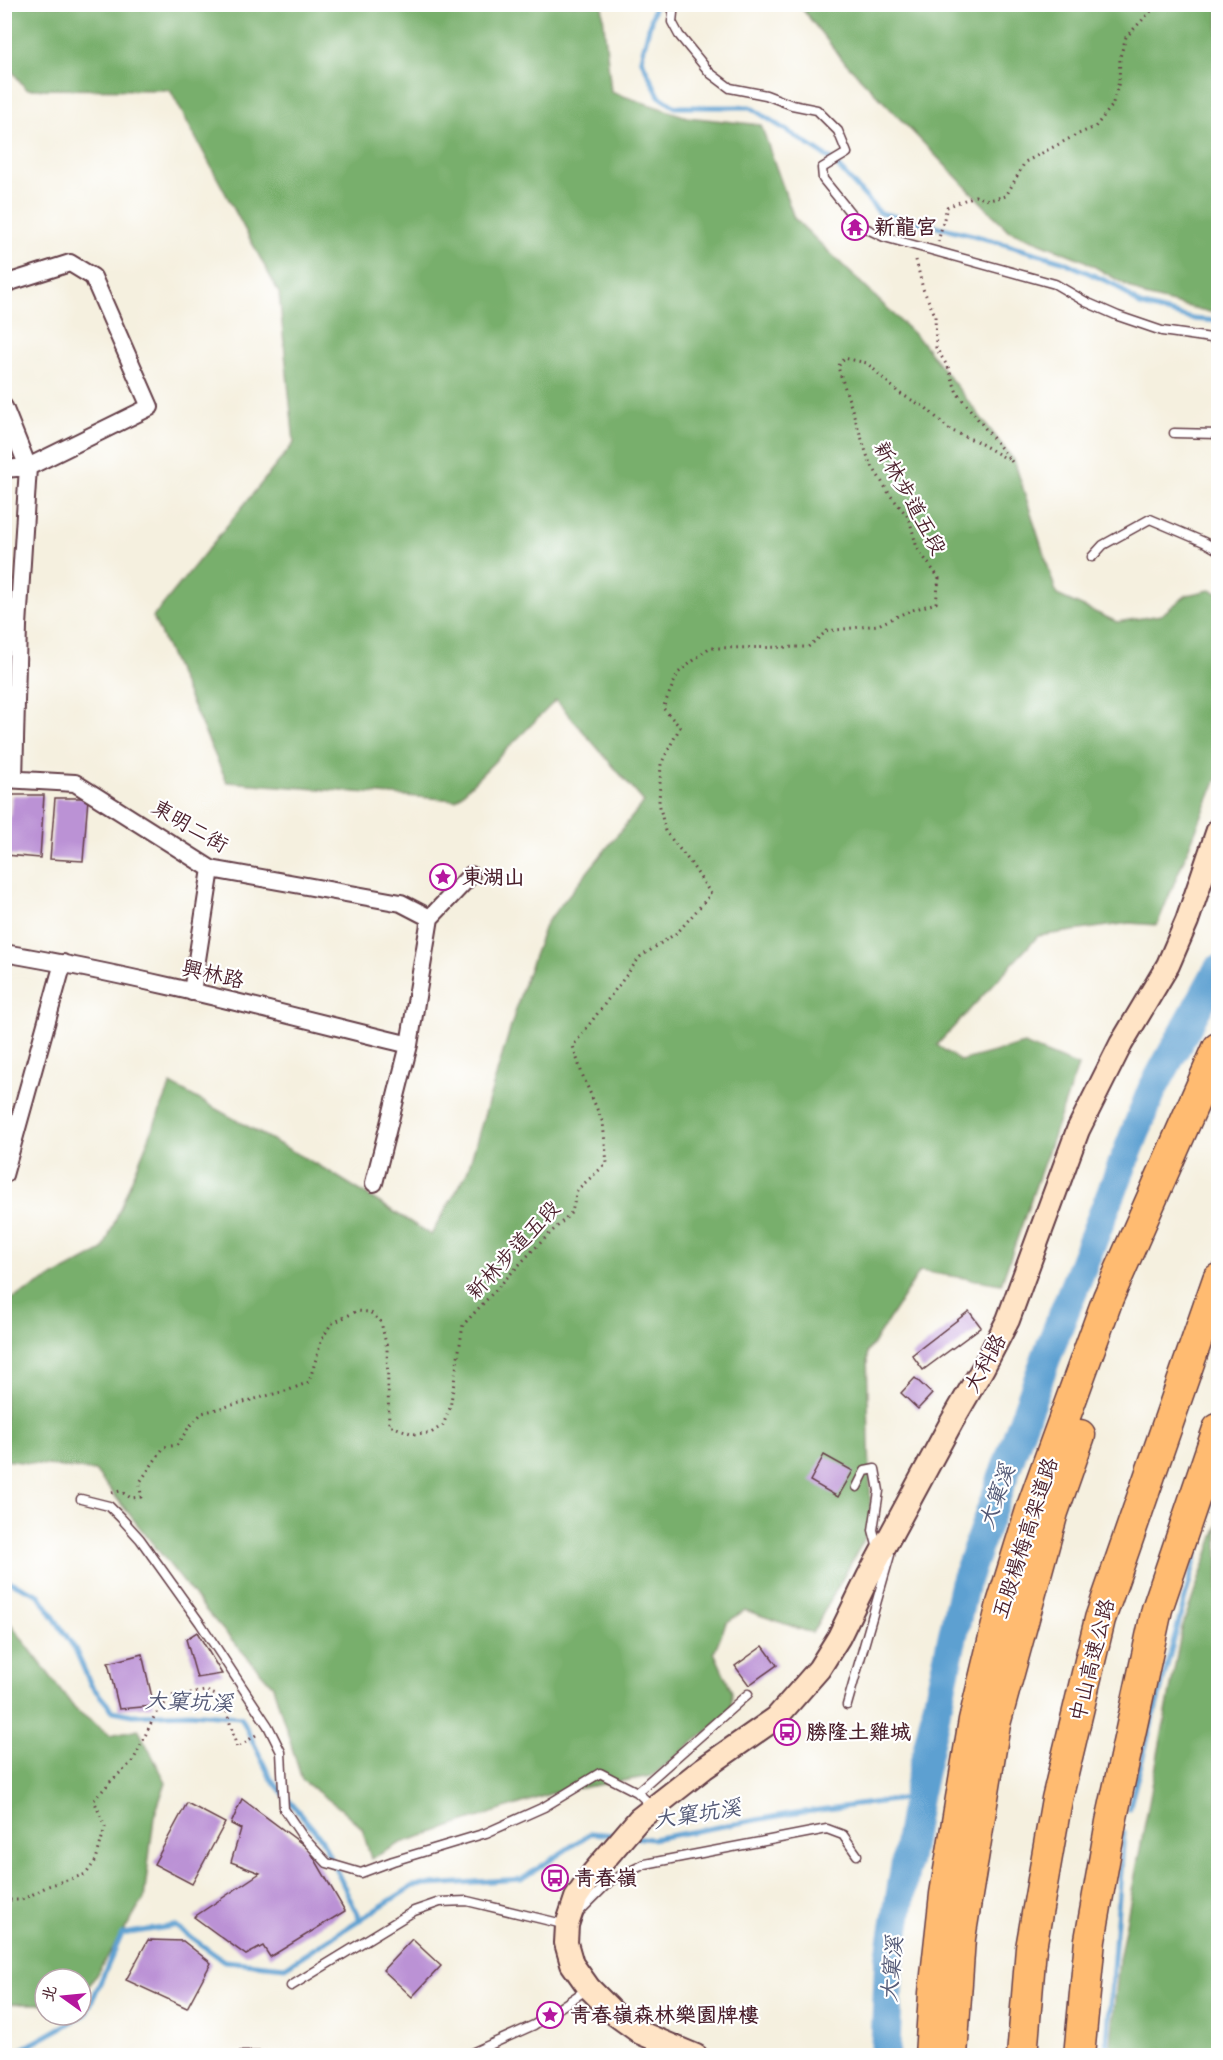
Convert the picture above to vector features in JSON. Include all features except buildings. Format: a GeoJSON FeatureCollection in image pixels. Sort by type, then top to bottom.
{"type":"FeatureCollection","features":[{"type":"Feature","properties":{"kind":"highway","name":"五股楊梅高架道路"},"geometry":{"type":"LineString","coordinates":[[930,2055],[934,1992],[945,1894],[974,1720],[1002,1604],[1032,1507],[1108,1298],[1218,1048]]}},
{"type":"Feature","properties":{"kind":"highway","name":"五股楊梅高架道路"},"geometry":{"type":"LineString","coordinates":[[952,2055],[960,1938],[995,1724],[1053,1512],[1128,1297],[1218,1090]]}},
{"type":"Feature","properties":{"kind":"highway","name":"中山高速公路"},"geometry":{"type":"LineString","coordinates":[[1022,2055],[1032,1948],[1058,1799],[1100,1619],[1218,1279]]}},
{"type":"Feature","properties":{"kind":"highway"},"geometry":{"type":"LineString","coordinates":[[1079,2055],[1090,1940],[1111,1822],[1157,1609],[1218,1429]]}},
{"type":"Feature","properties":{"kind":"street"},"geometry":{"type":"LineString","coordinates":[[4,284],[70,263],[93,277],[150,407],[28,467],[4,469]]}},
{"type":"Feature","properties":{"kind":"street"},"geometry":{"type":"LineString","coordinates":[[4,407],[28,467],[11,625],[9,779]]}},
{"type":"Feature","properties":{"kind":"street","name":"東明二街"},"geometry":{"type":"LineString","coordinates":[[9,779],[75,783],[211,869],[401,903],[430,918]]}},
{"type":"Feature","properties":{"kind":"street","name":"大科路"},"geometry":{"type":"LineString","coordinates":[[567,1925],[576,1898],[643,1806],[704,1768],[776,1718],[819,1669],[839,1637],[880,1556],[1008,1320],[1078,1130],[1121,1044],[1168,964],[1187,921],[1218,830]]}},
{"type":"Feature","properties":{"kind":"street"},"geometry":{"type":"LineString","coordinates":[[192,992],[211,869]]}},
{"type":"Feature","properties":{"kind":"street"},"geometry":{"type":"LineString","coordinates":[[374,1183],[409,1045],[430,918],[471,874]]}},
{"type":"Feature","properties":{"kind":"street","name":"興林路"},"geometry":{"type":"LineString","coordinates":[[4,953],[63,963],[192,992],[409,1045]]}},
{"type":"Feature","properties":{"kind":"street"},"geometry":{"type":"LineString","coordinates":[[4,1175],[63,963]]}},
{"type":"Feature","properties":{"kind":"street"},"geometry":{"type":"LineString","coordinates":[[567,1925],[566,1943],[572,1964],[589,1988],[616,2015],[641,2033],[696,2055]]}},
{"type":"Feature","properties":{"kind":"lane"},"geometry":{"type":"LineString","coordinates":[[674,4],[672,22],[679,35],[710,73],[730,88],[766,95],[792,105],[817,110],[838,131],[847,153],[823,166],[823,179],[861,226],[884,237],[1055,284],[1086,302],[1162,331],[1218,339]]}},
{"type":"Feature","properties":{"kind":"lane"},"geometry":{"type":"LineString","coordinates":[[1174,433],[1218,434]]}},
{"type":"Feature","properties":{"kind":"lane"},"geometry":{"type":"LineString","coordinates":[[1092,557],[1103,545],[1150,519],[1218,550]]}},
{"type":"Feature","properties":{"kind":"lane"},"geometry":{"type":"LineString","coordinates":[[856,1487],[865,1471],[875,1469],[879,1491],[873,1530],[880,1556]]}},
{"type":"Feature","properties":{"kind":"lane"},"geometry":{"type":"LineString","coordinates":[[84,1500],[109,1506],[140,1539],[200,1623],[268,1726],[281,1752],[284,1809],[303,1837],[327,1863],[361,1873],[486,1833],[544,1807],[600,1773],[643,1806],[748,1694]]}},
{"type":"Feature","properties":{"kind":"lane"},"geometry":{"type":"LineString","coordinates":[[848,1705],[901,1517]]}},
{"type":"Feature","properties":{"kind":"lane"},"geometry":{"type":"LineString","coordinates":[[291,1986],[414,1911],[440,1902],[467,1901],[567,1925],[610,1881],[645,1864],[827,1829],[843,1835],[857,1855]]}},
{"type":"Feature","properties":{"kind":"lane"},"geometry":{"type":"LineString","coordinates":[[465,2055],[534,2025],[589,1988]]}},
{"type":"Feature","properties":{"kind":"lane"},"geometry":{"type":"LineString","coordinates":[[241,2055],[293,2055]]}},
{"type":"Feature","properties":{"kind":"path"},"geometry":{"type":"LineString","coordinates":[[925,248],[938,243],[947,207],[975,196],[989,200],[1006,196],[1025,162],[1095,127],[1112,106],[1119,82],[1120,57],[1126,37],[1152,10],[1174,4]]}},
{"type":"Feature","properties":{"kind":"path","name":"新林步道五段"},"geometry":{"type":"LineString","coordinates":[[84,1500],[120,1491],[131,1498],[141,1497],[140,1482],[157,1455],[164,1447],[177,1445],[202,1413],[289,1390],[309,1382],[322,1339],[331,1324],[357,1311],[370,1312],[381,1322],[387,1348],[389,1425],[413,1434],[431,1433],[443,1425],[450,1408],[463,1325],[532,1251],[573,1212],[577,1190],[607,1163],[603,1123],[573,1046],[640,957],[678,932],[711,894],[690,862],[665,831],[659,802],[661,764],[680,727],[663,708],[678,673],[709,648],[808,647],[827,631],[878,625],[909,611],[936,603],[939,578],[917,548],[909,518],[890,495],[869,461],[838,367],[844,358],[867,363],[899,393],[926,408],[950,430],[978,442],[1012,462],[957,393],[948,367],[936,348],[935,315],[923,289],[916,261],[925,248]]}},
{"type":"Feature","properties":{"kind":"path"},"geometry":{"type":"LineString","coordinates":[[4,1900],[22,1900],[48,1886],[86,1874],[96,1860],[105,1827],[94,1800],[133,1761],[154,1717],[171,1696],[206,1691],[223,1698],[237,1748],[268,1726]]}},
{"type":"Feature","properties":{"kind":"green space"},"geometry":{"type":"Polygon","coordinates":[[[5,5],[602,5],[611,92],[687,117],[761,125],[794,218],[922,342],[1014,460],[1057,595],[1117,622],[1161,615],[1187,595],[1210,590],[1218,593],[1218,776],[1157,925],[1129,923],[1038,936],[937,1045],[960,1061],[1024,1044],[1078,1066],[1001,1284],[920,1271],[867,1353],[871,1527],[812,1633],[745,1610],[726,1623],[714,1652],[732,1692],[731,1712],[652,1776],[556,1792],[401,1843],[371,1859],[362,1828],[302,1780],[273,1686],[208,1613],[95,1471],[5,1460],[4,1297],[12,1299],[103,1250],[171,1084],[330,1172],[431,1235],[467,1173],[523,986],[546,923],[644,802],[556,700],[456,800],[227,782],[153,617],[294,443],[279,293],[170,90],[26,89],[12,71],[5,5]]]}},
{"type":"Feature","properties":{"kind":"green space"},"geometry":{"type":"Polygon","coordinates":[[[799,5],[1218,5],[1218,314],[1145,296],[1083,260],[1008,230],[842,59],[799,5]]]}},
{"type":"Feature","properties":{"kind":"green space"},"geometry":{"type":"Polygon","coordinates":[[[1218,1525],[1218,2055],[1110,2055],[1119,1960],[1182,1628],[1218,1525]]]}},
{"type":"Feature","properties":{"kind":"green space"},"geometry":{"type":"Polygon","coordinates":[[[4,1615],[75,1709],[110,1735],[138,1729],[166,1782],[154,1817],[144,1899],[93,1980],[93,1967],[33,1967],[33,2004],[5,2004],[4,1615]]]}},
{"type":"Feature","properties":{"kind":"waterway"},"geometry":{"type":"LineString","coordinates":[[655,4],[641,59],[659,96],[675,107],[750,107],[832,160],[880,213],[973,235],[1062,261],[1115,285],[1140,305],[1193,319],[1218,321]]}},
{"type":"Feature","properties":{"kind":"waterway","name":"大窠溪"},"geometry":{"type":"LineString","coordinates":[[885,2056],[889,1964],[917,1797],[964,1585],[1046,1358],[1152,1090],[1218,970]]}},
{"type":"Feature","properties":{"kind":"waterway"},"geometry":{"type":"LineString","coordinates":[[1129,1809],[1218,1474]]}},
{"type":"Feature","properties":{"kind":"waterway","name":"大窠坑溪"},"geometry":{"type":"LineString","coordinates":[[4,1579],[39,1595],[75,1649],[91,1685],[113,1711],[133,1715],[190,1713],[241,1717],[271,1779],[321,1838],[360,1920]]}},
{"type":"Feature","properties":{"kind":"waterway","name":"大窠坑溪"},"geometry":{"type":"LineString","coordinates":[[632,1837],[652,1839],[789,1814],[917,1797]]}},
{"type":"Feature","properties":{"kind":"waterway","name":"大窠坑溪"},"geometry":{"type":"LineString","coordinates":[[4,2054],[19,2051],[86,2014],[122,1934],[175,1926],[224,1961],[285,1967],[413,1886],[522,1879],[591,1833],[616,1835]]}},
{"type":"Feature","properties":{"kind":"waterway"},"geometry":{"type":"LineString","coordinates":[[1106,2056],[1124,1833]]}},
{"type":"Feature","properties":{"kind":"place","name":"新龍宮"},"geometry":{"type":"Point","coordinates":[855,227]}},
{"type":"Feature","properties":{"kind":"place","name":"東湖山"},"geometry":{"type":"Point","coordinates":[443,877]}},
{"type":"Feature","properties":{"kind":"place","name":"勝隆土雞城"},"geometry":{"type":"Point","coordinates":[787,1732]}},
{"type":"Feature","properties":{"kind":"place","name":"青春嶺"},"geometry":{"type":"Point","coordinates":[555,1878]}},
{"type":"Feature","properties":{"kind":"place","name":"青春嶺森林樂園牌樓"},"geometry":{"type":"Point","coordinates":[550,2015]}}]}
